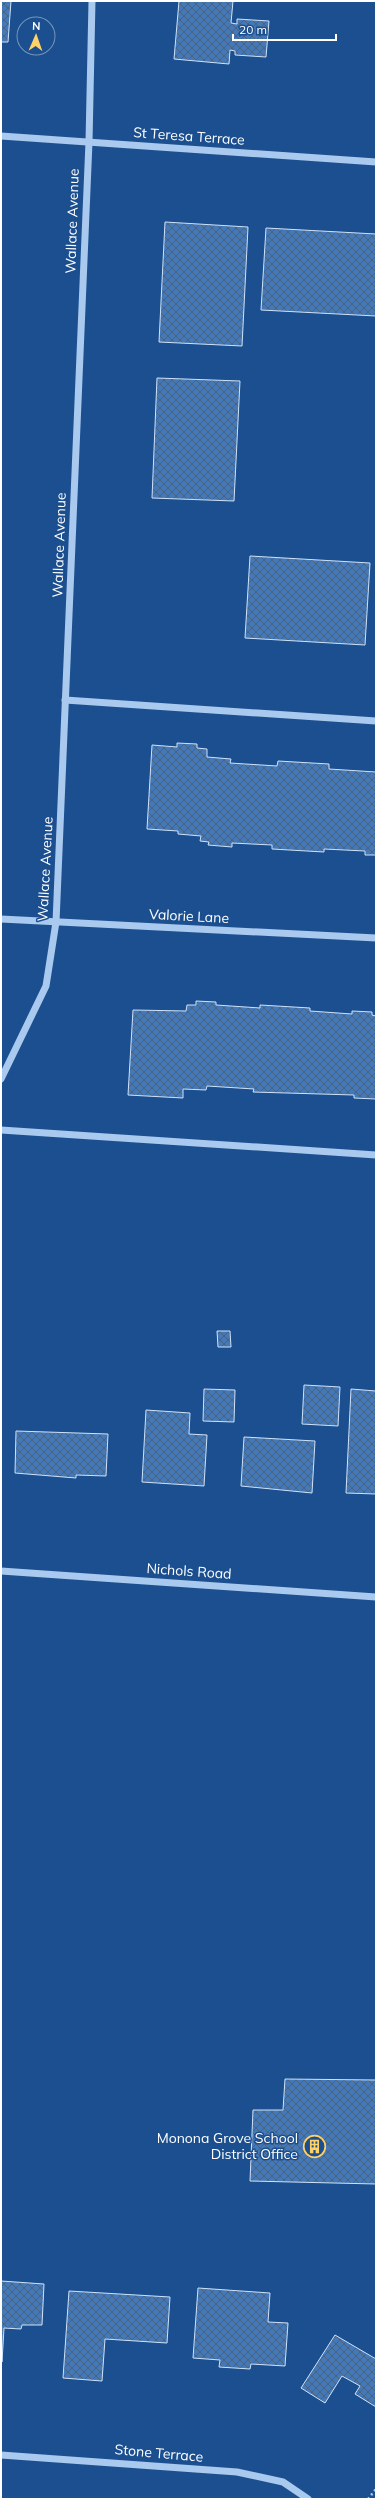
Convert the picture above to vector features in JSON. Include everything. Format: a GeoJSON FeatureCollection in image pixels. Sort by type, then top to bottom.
{"type":"FeatureCollection","features":[{"type":"Feature","properties":{"kind":"street","name":"Wallace Avenue"},"geometry":{"type":"LineString","coordinates":[[1,1079],[46,986],[56,922],[88,142],[92,1]]}},
{"type":"Feature","properties":{"kind":"street","name":"St Teresa Terrace"},"geometry":{"type":"LineString","coordinates":[[1,136],[376,162]]}},
{"type":"Feature","properties":{"kind":"street"},"geometry":{"type":"LineString","coordinates":[[65,700],[376,721]]}},
{"type":"Feature","properties":{"kind":"street","name":"Valorie Lane"},"geometry":{"type":"LineString","coordinates":[[1,919],[376,938]]}},
{"type":"Feature","properties":{"kind":"street"},"geometry":{"type":"LineString","coordinates":[[1,1130],[376,1155]]}},
{"type":"Feature","properties":{"kind":"street","name":"Nichols Road"},"geometry":{"type":"LineString","coordinates":[[1,1571],[376,1597]]}},
{"type":"Feature","properties":{"kind":"street","name":"Stone Terrace"},"geometry":{"type":"LineString","coordinates":[[1,2455],[237,2472],[283,2482],[308,2499]]}},
{"type":"Feature","properties":{"kind":"path"},"geometry":{"type":"LineString","coordinates":[[368,2499],[376,2489]]}},
{"type":"Feature","properties":{"kind":"building"},"geometry":{"type":"Polygon","coordinates":[[[1,1],[11,1],[8,42],[1,42],[1,1]]]}},
{"type":"Feature","properties":{"kind":"building"},"geometry":{"type":"Polygon","coordinates":[[[179,1],[233,1],[231,23],[237,24],[237,19],[269,21],[266,57],[235,55],[235,51],[230,50],[229,64],[174,59],[179,1]]]}},
{"type":"Feature","properties":{"kind":"building"},"geometry":{"type":"Polygon","coordinates":[[[165,222],[248,227],[242,346],[159,342],[165,222]]]}},
{"type":"Feature","properties":{"kind":"building"},"geometry":{"type":"Polygon","coordinates":[[[266,228],[376,234],[376,316],[261,310],[266,228]]]}},
{"type":"Feature","properties":{"kind":"building"},"geometry":{"type":"Polygon","coordinates":[[[157,378],[240,381],[234,501],[152,498],[157,378]]]}},
{"type":"Feature","properties":{"kind":"building"},"geometry":{"type":"Polygon","coordinates":[[[250,556],[370,563],[365,645],[245,638],[250,556]]]}},
{"type":"Feature","properties":{"kind":"building"},"geometry":{"type":"Polygon","coordinates":[[[177,743],[197,744],[197,748],[207,749],[207,757],[231,759],[230,763],[277,766],[278,761],[329,764],[329,769],[376,772],[376,855],[365,855],[365,851],[324,849],[324,852],[272,849],[272,845],[232,843],[232,847],[208,845],[209,842],[200,841],[201,836],[178,834],[178,831],[147,829],[152,745],[177,747],[177,743]]]}},
{"type":"Feature","properties":{"kind":"building"},"geometry":{"type":"Polygon","coordinates":[[[196,1001],[216,1002],[216,1005],[260,1008],[260,1005],[310,1008],[310,1011],[352,1014],[352,1011],[372,1012],[372,1015],[376,1016],[376,1099],[354,1098],[354,1095],[253,1092],[254,1089],[207,1086],[206,1090],[183,1089],[183,1098],[128,1095],[133,1010],[186,1011],[187,1005],[196,1005],[196,1001]]]}},
{"type":"Feature","properties":{"kind":"building"},"geometry":{"type":"Polygon","coordinates":[[[217,1331],[230,1331],[231,1347],[218,1347],[217,1331]]]}},
{"type":"Feature","properties":{"kind":"building"},"geometry":{"type":"Polygon","coordinates":[[[304,1385],[340,1387],[338,1426],[302,1424],[304,1385]]]}},
{"type":"Feature","properties":{"kind":"building"},"geometry":{"type":"Polygon","coordinates":[[[204,1389],[235,1390],[234,1422],[203,1421],[204,1389]]]}},
{"type":"Feature","properties":{"kind":"building"},"geometry":{"type":"Polygon","coordinates":[[[351,1389],[376,1391],[376,1494],[346,1493],[351,1389]]]}},
{"type":"Feature","properties":{"kind":"building"},"geometry":{"type":"Polygon","coordinates":[[[146,1410],[190,1413],[189,1434],[207,1435],[204,1486],[142,1482],[146,1410]]]}},
{"type":"Feature","properties":{"kind":"building"},"geometry":{"type":"Polygon","coordinates":[[[16,1431],[108,1434],[106,1476],[76,1475],[76,1478],[15,1473],[16,1431]]]}},
{"type":"Feature","properties":{"kind":"building"},"geometry":{"type":"Polygon","coordinates":[[[244,1437],[315,1441],[312,1493],[241,1486],[244,1437]]]}},
{"type":"Feature","properties":{"kind":"building","name":"Monona Grove School District Office"},"geometry":{"type":"Polygon","coordinates":[[[285,2079],[376,2080],[376,2184],[250,2181],[253,2110],[283,2110],[285,2079]]]}},
{"type":"Feature","properties":{"kind":"building"},"geometry":{"type":"Polygon","coordinates":[[[1,2281],[44,2284],[42,2325],[22,2325],[21,2329],[4,2328],[2,2362],[1,2281]]]}},
{"type":"Feature","properties":{"kind":"building"},"geometry":{"type":"Polygon","coordinates":[[[198,2288],[270,2293],[268,2322],[288,2323],[285,2366],[251,2364],[250,2369],[219,2367],[220,2360],[193,2358],[198,2288]]]}},
{"type":"Feature","properties":{"kind":"building"},"geometry":{"type":"Polygon","coordinates":[[[69,2291],[170,2297],[167,2343],[105,2339],[102,2381],[63,2378],[69,2291]]]}},
{"type":"Feature","properties":{"kind":"building"},"geometry":{"type":"Polygon","coordinates":[[[335,2335],[376,2359],[376,2407],[355,2394],[360,2386],[342,2376],[325,2403],[301,2388],[335,2335]]]}},
{"type":"Feature","properties":{"kind":"place","name":"Monona Grove School District Office"},"geometry":{"type":"Point","coordinates":[314,2146]}}]}
